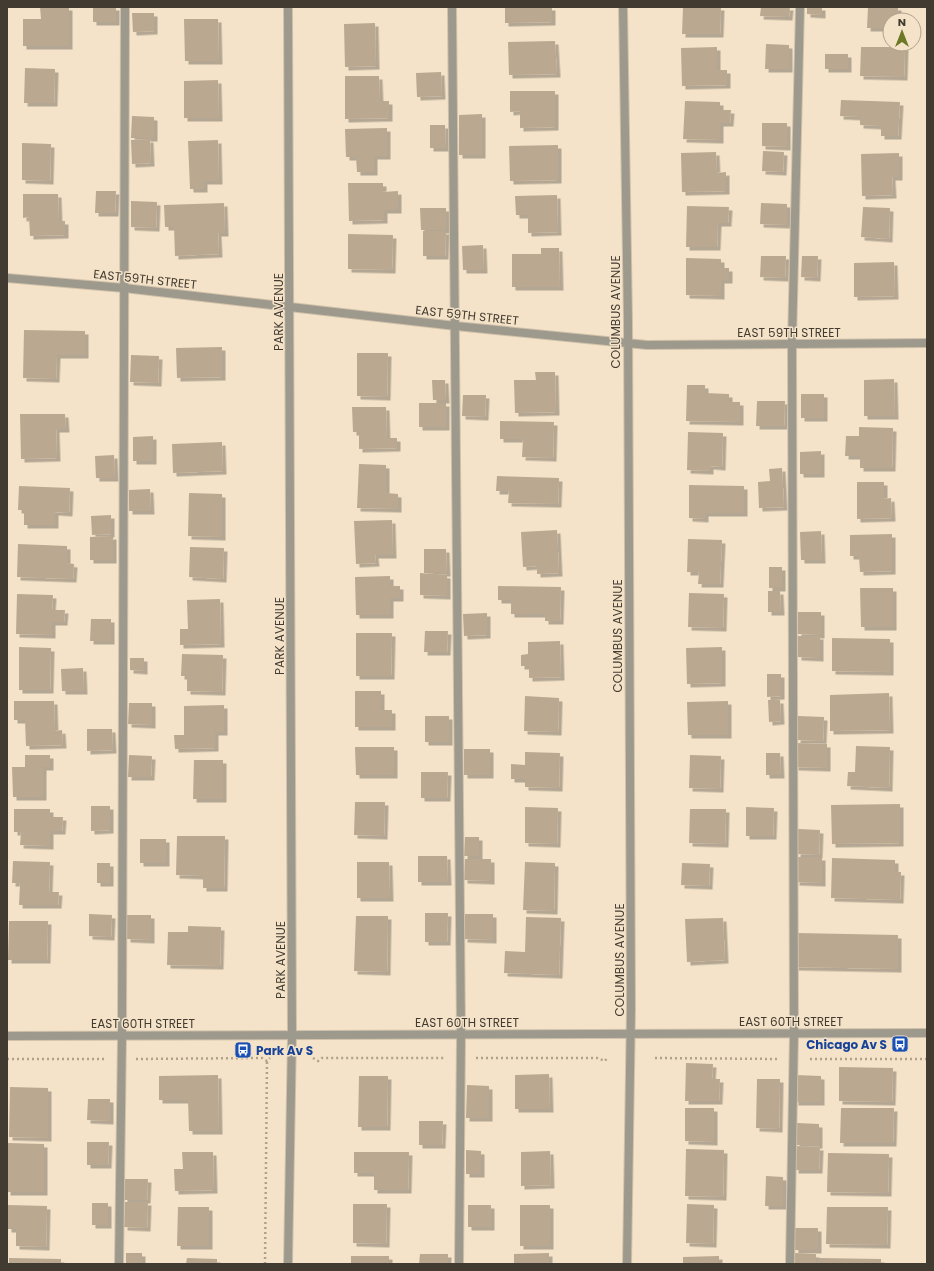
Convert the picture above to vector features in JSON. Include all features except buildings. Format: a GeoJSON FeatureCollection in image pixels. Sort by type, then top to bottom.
{"type":"FeatureCollection","features":[{"type":"Feature","properties":{"kind":"street"},"geometry":{"type":"LineString","coordinates":[[119,1264],[122,1035],[125,7]]}},
{"type":"Feature","properties":{"kind":"street","name":"PARK AVENUE"},"geometry":{"type":"LineString","coordinates":[[288,7],[292,1035],[288,1264]]}},
{"type":"Feature","properties":{"kind":"street"},"geometry":{"type":"LineString","coordinates":[[452,7],[456,326],[461,1034],[459,1264]]}},
{"type":"Feature","properties":{"kind":"street","name":"COLUMBUS AVENUE"},"geometry":{"type":"LineString","coordinates":[[623,7],[628,343],[631,1034],[627,1264]]}},
{"type":"Feature","properties":{"kind":"street"},"geometry":{"type":"LineString","coordinates":[[790,1264],[794,1033],[792,343],[800,7]]}},
{"type":"Feature","properties":{"kind":"street","name":"EAST 59TH STREET"},"geometry":{"type":"LineString","coordinates":[[7,278],[124,288],[290,308],[647,345],[927,343]]}},
{"type":"Feature","properties":{"kind":"street","name":"EAST 60TH STREET"},"geometry":{"type":"LineString","coordinates":[[7,1036],[927,1033]]}},
{"type":"Feature","properties":{"kind":"path"},"geometry":{"type":"LineString","coordinates":[[265,1264],[267,1061]]}},
{"type":"Feature","properties":{"kind":"place","name":"Chicago Av S"},"geometry":{"type":"Point","coordinates":[900,1044]}},
{"type":"Feature","properties":{"kind":"place","name":"Park Av S"},"geometry":{"type":"Point","coordinates":[243,1050]}}]}
